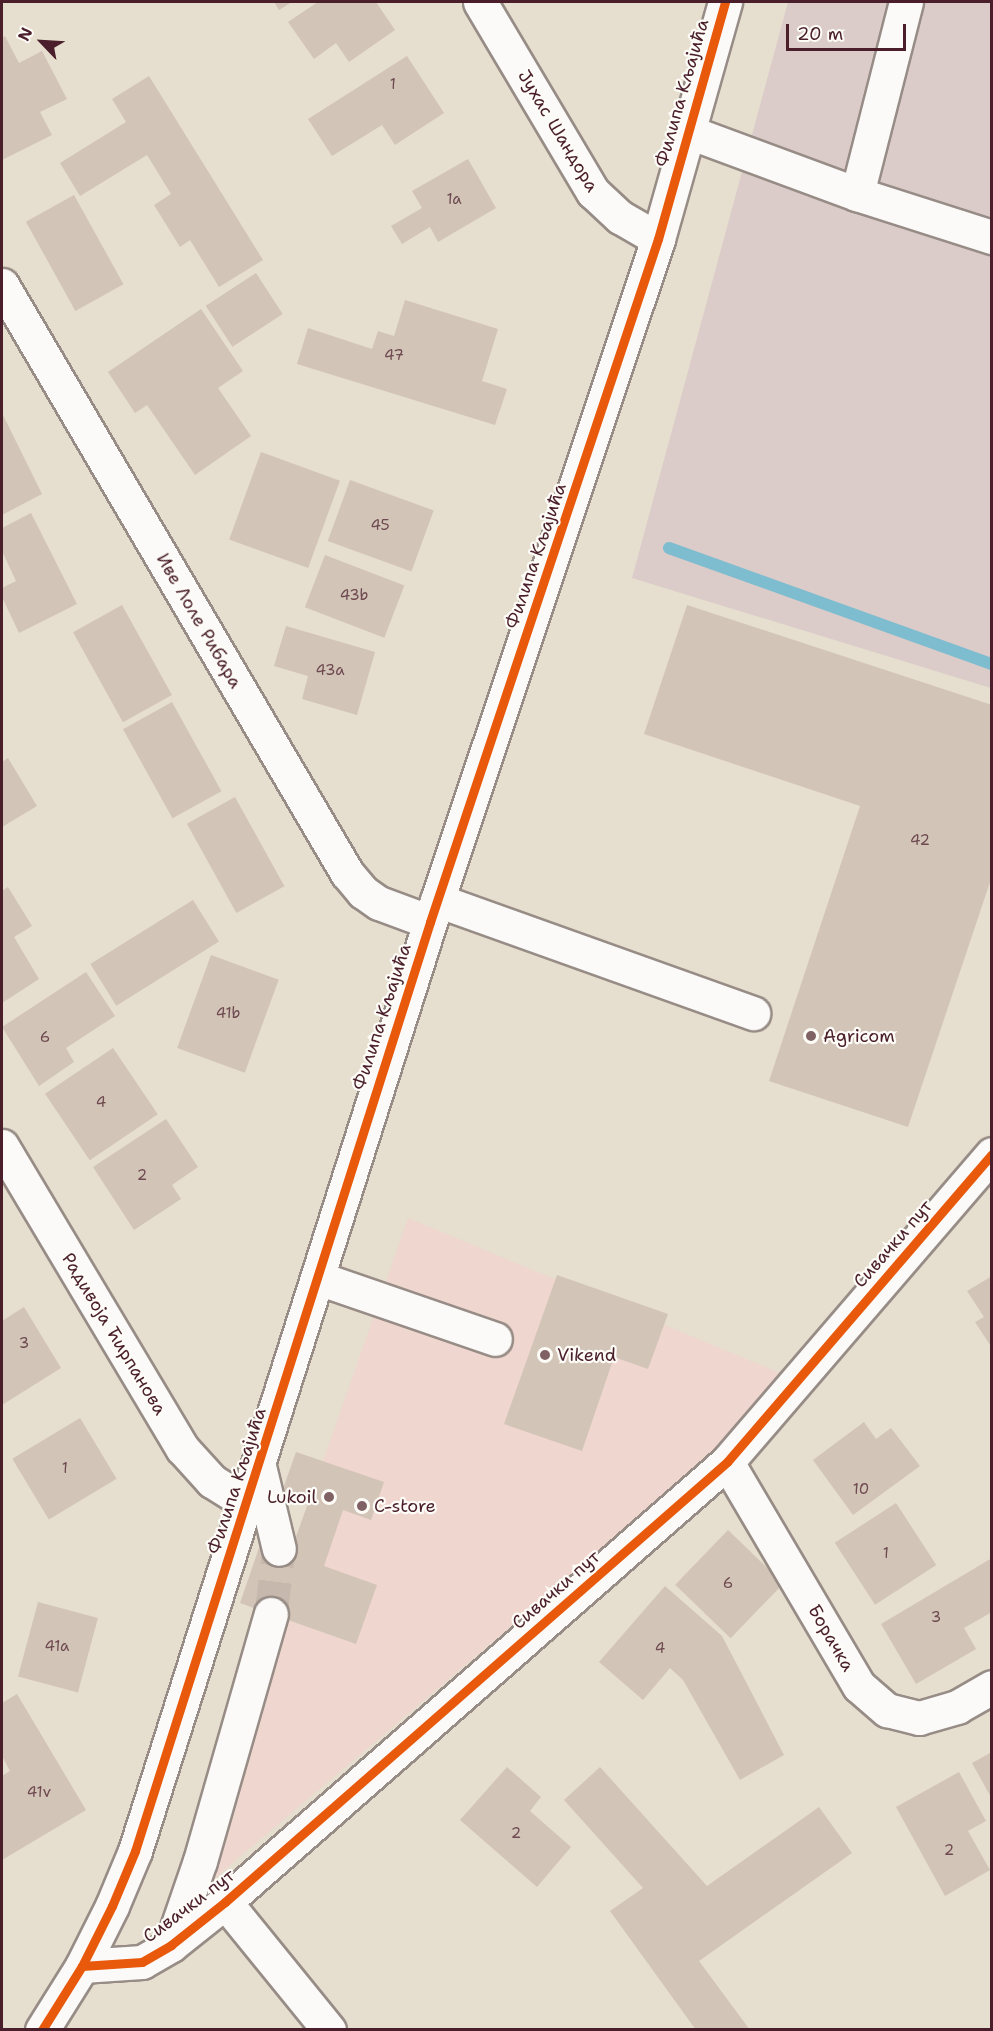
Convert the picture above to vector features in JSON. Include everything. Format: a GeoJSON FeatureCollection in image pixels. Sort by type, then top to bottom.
{"type":"FeatureCollection","features":[{"type":"Feature","properties":{"kind":"street","name":"Јухас Шандора"},"geometry":{"type":"LineString","coordinates":[[480,2],[593,192],[620,216],[658,239]]}},
{"type":"Feature","properties":{"kind":"street","name":"Филипа Кљајића"},"geometry":{"type":"LineString","coordinates":[[42,2030],[82,1966],[112,1906],[135,1851],[259,1466],[433,911],[658,239],[725,2]]}},
{"type":"Feature","properties":{"kind":"street"},"geometry":{"type":"LineString","coordinates":[[858,194],[906,2]]}},
{"type":"Feature","properties":{"kind":"street"},"geometry":{"type":"LineString","coordinates":[[689,132],[858,194],[992,237]]}},
{"type":"Feature","properties":{"kind":"street","name":"Иве Лоле Рибара"},"geometry":{"type":"LineString","coordinates":[[2,285],[347,873],[363,892],[379,903],[433,911],[753,1013]]}},
{"type":"Feature","properties":{"kind":"street","name":"Радивоја Ћирпанова"},"geometry":{"type":"LineString","coordinates":[[2,1146],[182,1448],[212,1481],[247,1503]]}},
{"type":"Feature","properties":{"kind":"street","name":"Сивачки пут"},"geometry":{"type":"LineString","coordinates":[[82,1966],[142,1962],[171,1946],[225,1902],[727,1462],[992,1154]]}},
{"type":"Feature","properties":{"kind":"street"},"geometry":{"type":"LineString","coordinates":[[318,1278],[495,1339]]}},
{"type":"Feature","properties":{"kind":"street","name":"Борачка"},"geometry":{"type":"LineString","coordinates":[[727,1462],[859,1686],[887,1710],[919,1718],[957,1707],[992,1687]]}},
{"type":"Feature","properties":{"kind":"street"},"geometry":{"type":"LineString","coordinates":[[259,1466],[279,1549]]}},
{"type":"Feature","properties":{"kind":"street"},"geometry":{"type":"LineString","coordinates":[[171,1946],[200,1861],[271,1614]]}},
{"type":"Feature","properties":{"kind":"street"},"geometry":{"type":"LineString","coordinates":[[225,1902],[329,2030]]}},
{"type":"Feature","properties":{"kind":"shaded area"},"geometry":{"type":"Polygon","coordinates":[[[788,2],[991,2],[991,688],[632,578],[788,2]]]}},
{"type":"Feature","properties":{"kind":"shaded area"},"geometry":{"type":"Polygon","coordinates":[[[408,1218],[799,1381],[162,1923],[408,1218]]]}},
{"type":"Feature","properties":{"kind":"building"},"geometry":{"type":"Polygon","coordinates":[[[274,2],[292,2],[279,10],[274,2]]]}},
{"type":"Feature","properties":{"kind":"building"},"geometry":{"type":"Polygon","coordinates":[[[318,2],[376,2],[395,30],[349,62],[336,43],[314,59],[288,22],[318,2]]]}},
{"type":"Feature","properties":{"kind":"building"},"geometry":{"type":"Polygon","coordinates":[[[5,36],[19,63],[42,51],[67,99],[40,112],[52,135],[2,160],[2,38],[5,36]]]}},
{"type":"Feature","properties":{"kind":"building"},"geometry":{"type":"Polygon","coordinates":[[[407,56],[444,113],[395,145],[382,125],[332,156],[308,119],[407,56]]]}},
{"type":"Feature","properties":{"kind":"building"},"geometry":{"type":"Polygon","coordinates":[[[149,76],[263,260],[219,287],[190,240],[180,247],[154,205],[171,194],[147,155],[80,196],[60,163],[126,122],[112,99],[149,76]]]}},
{"type":"Feature","properties":{"kind":"building"},"geometry":{"type":"Polygon","coordinates":[[[468,159],[496,208],[438,242],[430,227],[402,244],[391,226],[422,208],[412,191],[468,159]]]}},
{"type":"Feature","properties":{"kind":"building"},"geometry":{"type":"Polygon","coordinates":[[[74,195],[123,284],[75,311],[26,222],[74,195]]]}},
{"type":"Feature","properties":{"kind":"building"},"geometry":{"type":"Polygon","coordinates":[[[256,273],[283,314],[232,347],[206,306],[256,273]]]}},
{"type":"Feature","properties":{"kind":"building"},"geometry":{"type":"Polygon","coordinates":[[[405,300],[498,329],[482,381],[507,389],[495,425],[297,364],[308,328],[372,349],[378,331],[394,336],[405,300]]]}},
{"type":"Feature","properties":{"kind":"building"},"geometry":{"type":"Polygon","coordinates":[[[201,309],[243,371],[218,388],[251,436],[195,475],[147,405],[135,413],[108,372],[201,309]]]}},
{"type":"Feature","properties":{"kind":"building"},"geometry":{"type":"Polygon","coordinates":[[[2,413],[42,494],[2,515],[2,413]]]}},
{"type":"Feature","properties":{"kind":"building"},"geometry":{"type":"Polygon","coordinates":[[[261,452],[340,481],[308,568],[229,539],[261,452]]]}},
{"type":"Feature","properties":{"kind":"building"},"geometry":{"type":"Polygon","coordinates":[[[350,480],[434,510],[411,572],[328,541],[350,480]]]}},
{"type":"Feature","properties":{"kind":"building"},"geometry":{"type":"Polygon","coordinates":[[[31,513],[77,604],[19,633],[2,597],[2,588],[16,581],[2,551],[2,528],[31,513]]]}},
{"type":"Feature","properties":{"kind":"building"},"geometry":{"type":"Polygon","coordinates":[[[325,555],[404,585],[384,638],[305,607],[325,555]]]}},
{"type":"Feature","properties":{"kind":"building"},"geometry":{"type":"Polygon","coordinates":[[[122,605],[172,695],[123,722],[73,632],[122,605]]]}},
{"type":"Feature","properties":{"kind":"building"},"geometry":{"type":"Polygon","coordinates":[[[687,605],[992,705],[992,876],[908,1127],[769,1081],[860,806],[644,734],[687,605]]]}},
{"type":"Feature","properties":{"kind":"building"},"geometry":{"type":"Polygon","coordinates":[[[286,626],[375,652],[357,715],[302,699],[308,676],[274,666],[286,626]]]}},
{"type":"Feature","properties":{"kind":"building"},"geometry":{"type":"Polygon","coordinates":[[[172,702],[221,791],[172,818],[123,729],[172,702]]]}},
{"type":"Feature","properties":{"kind":"building"},"geometry":{"type":"Polygon","coordinates":[[[8,758],[37,806],[2,827],[2,762],[8,758]]]}},
{"type":"Feature","properties":{"kind":"building"},"geometry":{"type":"Polygon","coordinates":[[[235,797],[284,886],[236,913],[187,824],[235,797]]]}},
{"type":"Feature","properties":{"kind":"building"},"geometry":{"type":"Polygon","coordinates":[[[8,887],[32,926],[14,937],[39,979],[2,1003],[2,891],[8,887]]]}},
{"type":"Feature","properties":{"kind":"building"},"geometry":{"type":"Polygon","coordinates":[[[193,900],[219,942],[116,1006],[90,964],[193,900]]]}},
{"type":"Feature","properties":{"kind":"building"},"geometry":{"type":"Polygon","coordinates":[[[211,955],[279,980],[245,1073],[177,1048],[211,955]]]}},
{"type":"Feature","properties":{"kind":"building"},"geometry":{"type":"Polygon","coordinates":[[[86,972],[115,1016],[66,1048],[74,1062],[39,1086],[2,1027],[86,972]]]}},
{"type":"Feature","properties":{"kind":"building"},"geometry":{"type":"Polygon","coordinates":[[[113,1048],[158,1114],[90,1160],[45,1094],[113,1048]]]}},
{"type":"Feature","properties":{"kind":"building"},"geometry":{"type":"Polygon","coordinates":[[[166,1119],[198,1167],[172,1185],[181,1199],[134,1230],[93,1167],[166,1119]]]}},
{"type":"Feature","properties":{"kind":"building"},"geometry":{"type":"Polygon","coordinates":[[[557,1275],[668,1314],[648,1369],[614,1357],[582,1451],[504,1424],[557,1275]]]}},
{"type":"Feature","properties":{"kind":"building"},"geometry":{"type":"Polygon","coordinates":[[[992,1276],[992,1348],[975,1322],[984,1317],[967,1291],[992,1276]]]}},
{"type":"Feature","properties":{"kind":"building"},"geometry":{"type":"Polygon","coordinates":[[[24,1307],[61,1368],[2,1405],[2,1321],[24,1307]]]}},
{"type":"Feature","properties":{"kind":"building"},"geometry":{"type":"Polygon","coordinates":[[[80,1418],[117,1479],[49,1520],[12,1459],[80,1418]]]}},
{"type":"Feature","properties":{"kind":"building"},"geometry":{"type":"Polygon","coordinates":[[[864,1422],[876,1439],[891,1428],[920,1466],[853,1515],[813,1460],[864,1422]]]}},
{"type":"Feature","properties":{"kind":"building"},"geometry":{"type":"Polygon","coordinates":[[[296,1452],[384,1482],[371,1520],[343,1510],[324,1566],[377,1585],[356,1644],[240,1603],[261,1542],[290,1553],[310,1498],[283,1489],[296,1452]]]}},
{"type":"Feature","properties":{"kind":"building"},"geometry":{"type":"Polygon","coordinates":[[[896,1503],[936,1565],[875,1605],[835,1543],[896,1503]]]}},
{"type":"Feature","properties":{"kind":"building"},"geometry":{"type":"Polygon","coordinates":[[[728,1530],[783,1583],[731,1638],[675,1585],[728,1530]]]}},
{"type":"Feature","properties":{"kind":"building"},"geometry":{"type":"Polygon","coordinates":[[[992,1558],[992,1612],[964,1628],[976,1649],[916,1684],[881,1624],[992,1558]]]}},
{"type":"Feature","properties":{"kind":"building"},"geometry":{"type":"Polygon","coordinates":[[[665,1586],[722,1636],[784,1755],[740,1780],[683,1680],[670,1668],[643,1700],[599,1662],[665,1586]]]}},
{"type":"Feature","properties":{"kind":"building"},"geometry":{"type":"Polygon","coordinates":[[[38,1602],[98,1618],[78,1692],[18,1676],[38,1602]]]}},
{"type":"Feature","properties":{"kind":"building"},"geometry":{"type":"Polygon","coordinates":[[[17,1694],[86,1810],[2,1860],[2,1776],[10,1771],[2,1756],[2,1703],[17,1694]]]}},
{"type":"Feature","properties":{"kind":"building"},"geometry":{"type":"Polygon","coordinates":[[[992,1752],[992,1799],[972,1763],[992,1752]]]}},
{"type":"Feature","properties":{"kind":"building"},"geometry":{"type":"Polygon","coordinates":[[[507,1767],[541,1797],[530,1811],[571,1847],[537,1887],[460,1820],[507,1767]]]}},
{"type":"Feature","properties":{"kind":"building"},"geometry":{"type":"Polygon","coordinates":[[[600,1767],[707,1886],[819,1807],[852,1853],[699,1961],[750,2030],[696,2030],[610,1911],[643,1888],[564,1800],[600,1767]]]}},
{"type":"Feature","properties":{"kind":"building"},"geometry":{"type":"Polygon","coordinates":[[[959,1772],[986,1821],[968,1831],[990,1870],[945,1896],[896,1807],[959,1772]]]}},
{"type":"Feature","properties":{"kind":"waterway"},"geometry":{"type":"LineString","coordinates":[[669,548],[992,664]]}},
{"type":"Feature","properties":{"kind":"tunnel"},"geometry":{"type":"LineString","coordinates":[[271,1614],[279,1549]]}},
{"type":"Feature","properties":{"kind":"cycle path"},"geometry":{"type":"LineString","coordinates":[[42,2030],[82,1966],[112,1906],[135,1851],[430,922],[658,239],[725,2]]}},
{"type":"Feature","properties":{"kind":"cycle path"},"geometry":{"type":"LineString","coordinates":[[82,1966],[142,1962],[171,1945],[225,1902],[727,1462],[992,1154]]}},
{"type":"Feature","properties":{"kind":"place","name":"Agricom"},"geometry":{"type":"Point","coordinates":[811,1036]}},
{"type":"Feature","properties":{"kind":"place","name":"Vikend"},"geometry":{"type":"Point","coordinates":[545,1355]}},
{"type":"Feature","properties":{"kind":"place","name":"Lukoil"},"geometry":{"type":"Point","coordinates":[329,1497]}},
{"type":"Feature","properties":{"kind":"place","name":"C-store"},"geometry":{"type":"Point","coordinates":[362,1506]}}]}
